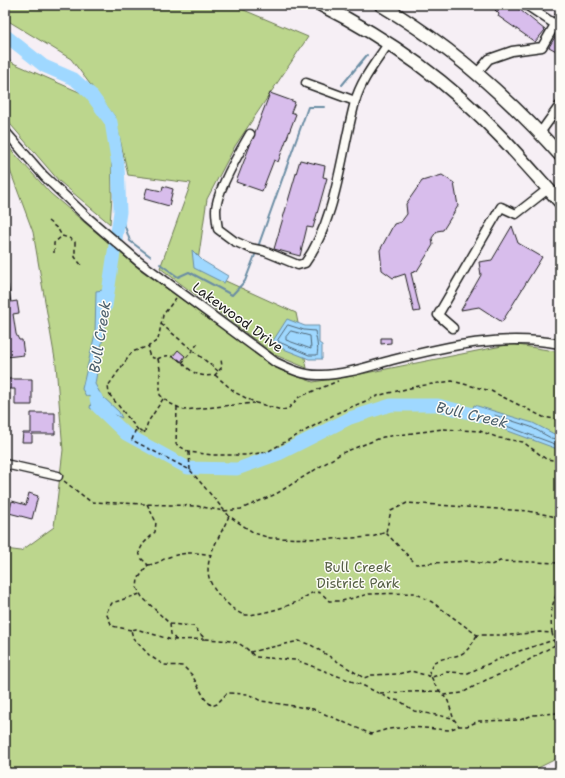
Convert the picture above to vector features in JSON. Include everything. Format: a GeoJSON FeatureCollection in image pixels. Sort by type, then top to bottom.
{"type":"FeatureCollection","features":[{"type":"Feature","properties":{"kind":"highway"},"geometry":{"type":"LineString","coordinates":[[321,5],[388,44],[440,81],[501,136],[560,202]]}},
{"type":"Feature","properties":{"kind":"highway"},"geometry":{"type":"LineString","coordinates":[[381,5],[394,8],[477,73],[540,133],[560,155]]}},
{"type":"Feature","properties":{"kind":"street"},"geometry":{"type":"LineString","coordinates":[[526,5],[556,25]]}},
{"type":"Feature","properties":{"kind":"street"},"geometry":{"type":"LineString","coordinates":[[477,73],[488,59],[512,52],[542,47],[560,16]]}},
{"type":"Feature","properties":{"kind":"street"},"geometry":{"type":"LineString","coordinates":[[250,134],[234,160],[222,188],[216,209],[218,229],[234,241],[250,248],[264,251],[298,265],[305,263],[311,254],[326,220],[345,148],[355,101],[362,83],[388,44]]}},
{"type":"Feature","properties":{"kind":"street"},"geometry":{"type":"LineString","coordinates":[[306,83],[355,101]]}},
{"type":"Feature","properties":{"kind":"street"},"geometry":{"type":"LineString","coordinates":[[540,133],[560,105]]}},
{"type":"Feature","properties":{"kind":"street","name":"Lakewood Drive"},"geometry":{"type":"LineString","coordinates":[[5,131],[44,176],[88,218],[138,260],[275,362],[298,372],[321,376],[470,343],[515,339],[536,339],[560,344]]}},
{"type":"Feature","properties":{"kind":"street"},"geometry":{"type":"LineString","coordinates":[[453,328],[438,315],[501,207],[516,214],[548,188]]}},
{"type":"Feature","properties":{"kind":"street"},"geometry":{"type":"LineString","coordinates":[[5,464],[58,476]]}},
{"type":"Feature","properties":{"kind":"path"},"geometry":{"type":"LineString","coordinates":[[48,221],[58,229],[62,236],[75,242],[76,257],[82,266]]}},
{"type":"Feature","properties":{"kind":"path"},"geometry":{"type":"LineString","coordinates":[[54,253],[54,243],[62,236]]}},
{"type":"Feature","properties":{"kind":"path"},"geometry":{"type":"LineString","coordinates":[[163,399],[148,422],[144,434],[138,430],[109,394],[108,386],[132,352],[149,346],[158,340],[163,315],[181,292]]}},
{"type":"Feature","properties":{"kind":"path"},"geometry":{"type":"LineString","coordinates":[[161,324],[218,371]]}},
{"type":"Feature","properties":{"kind":"path"},"geometry":{"type":"LineString","coordinates":[[182,363],[199,342]]}},
{"type":"Feature","properties":{"kind":"path"},"geometry":{"type":"LineString","coordinates":[[149,346],[148,354],[152,358],[158,359],[169,356],[182,363],[198,375],[215,375],[222,367],[221,359]]}},
{"type":"Feature","properties":{"kind":"path"},"geometry":{"type":"LineString","coordinates":[[158,359],[160,369],[159,390],[163,399],[177,407],[189,410],[256,403]]}},
{"type":"Feature","properties":{"kind":"path"},"geometry":{"type":"LineString","coordinates":[[215,375],[236,393],[256,403],[282,410],[288,409],[299,397],[338,382],[343,372]]}},
{"type":"Feature","properties":{"kind":"path"},"geometry":{"type":"LineString","coordinates":[[177,407],[176,444],[189,452],[213,455],[246,455],[267,452],[337,413],[380,395],[419,386],[452,381],[491,391],[543,417],[560,420]]}},
{"type":"Feature","properties":{"kind":"path"},"geometry":{"type":"LineString","coordinates":[[58,476],[91,502],[197,506],[224,511],[241,509],[276,494],[342,453],[383,437],[443,429],[480,430],[499,438],[523,442],[546,459],[560,461]]}},
{"type":"Feature","properties":{"kind":"path"},"geometry":{"type":"LineString","coordinates":[[138,430],[135,431],[132,440],[190,470],[229,516],[254,533],[270,538],[352,538],[372,537],[386,532]]}},
{"type":"Feature","properties":{"kind":"path"},"geometry":{"type":"LineString","coordinates":[[189,452],[190,470]]}},
{"type":"Feature","properties":{"kind":"path"},"geometry":{"type":"LineString","coordinates":[[386,532],[391,512],[407,503],[528,511],[552,516],[560,521]]}},
{"type":"Feature","properties":{"kind":"path"},"geometry":{"type":"LineString","coordinates":[[147,504],[156,522],[155,532],[139,552],[141,558],[148,565]]}},
{"type":"Feature","properties":{"kind":"path"},"geometry":{"type":"LineString","coordinates":[[229,516],[207,563],[207,575],[217,594],[236,611],[247,616],[282,607],[300,600],[313,592],[320,592],[329,601],[342,601],[369,594],[415,593],[432,602],[477,635],[511,636],[540,632],[552,633]]}},
{"type":"Feature","properties":{"kind":"path"},"geometry":{"type":"LineString","coordinates":[[386,532],[416,564],[468,561],[491,565],[500,561],[560,563]]}},
{"type":"Feature","properties":{"kind":"path"},"geometry":{"type":"LineString","coordinates":[[176,640],[171,634],[170,624],[140,594],[137,588],[138,579],[148,565],[158,564],[168,558],[192,552],[211,555]]}},
{"type":"Feature","properties":{"kind":"path"},"geometry":{"type":"LineString","coordinates":[[555,645],[550,614],[552,602],[560,587]]}},
{"type":"Feature","properties":{"kind":"path"},"geometry":{"type":"LineString","coordinates":[[140,594],[112,603],[106,614],[112,626],[131,630],[136,629],[176,640],[205,639],[237,641],[255,658],[296,660],[364,686],[390,699],[400,701],[414,711],[453,718]]}},
{"type":"Feature","properties":{"kind":"path"},"geometry":{"type":"LineString","coordinates":[[170,624],[193,626],[205,639]]}},
{"type":"Feature","properties":{"kind":"path"},"geometry":{"type":"LineString","coordinates":[[131,630],[133,638],[150,656],[164,665],[183,666],[192,675],[205,699],[212,706],[217,704],[227,693],[248,694],[261,702],[313,709],[371,734],[388,729],[411,727],[449,730],[459,726],[467,726],[479,721],[520,720],[533,715],[556,713],[560,710]]}},
{"type":"Feature","properties":{"kind":"path"},"geometry":{"type":"LineString","coordinates":[[459,726],[453,718],[448,701],[440,691],[429,672],[434,662],[446,657],[461,656],[471,646],[477,635]]}},
{"type":"Feature","properties":{"kind":"path"},"geometry":{"type":"LineString","coordinates":[[250,652],[299,641],[311,645],[364,678],[372,675],[398,674],[411,670],[432,677],[447,672],[468,673],[510,654],[554,640]]}},
{"type":"Feature","properties":{"kind":"path"},"geometry":{"type":"LineString","coordinates":[[444,695],[462,693],[486,680],[513,670],[555,645],[560,645]]}},
{"type":"Feature","properties":{"kind":"path"},"geometry":{"type":"LineString","coordinates":[[378,693],[440,691]]}},
{"type":"Feature","properties":{"kind":"green space"},"geometry":{"type":"Polygon","coordinates":[[[5,5],[232,5],[308,37],[235,146],[207,199],[197,268],[296,313],[307,368],[275,355],[160,268],[191,183],[128,175],[115,117],[71,59],[5,19],[5,5]]]}},
{"type":"Feature","properties":{"kind":"green space"},"geometry":{"type":"Polygon","coordinates":[[[5,56],[13,63],[86,95],[111,127],[112,196],[110,224],[59,181],[5,118],[5,56]]]}},
{"type":"Feature","properties":{"kind":"green space","name":"Bull Creek District Park"},"geometry":{"type":"Polygon","coordinates":[[[5,143],[50,193],[138,268],[280,370],[313,382],[346,377],[512,344],[560,352],[560,757],[538,768],[534,773],[5,773],[5,549],[21,551],[54,527],[63,450],[56,365],[33,232],[5,157],[5,143]]]}},
{"type":"Feature","properties":{"kind":"water"},"geometry":{"type":"Polygon","coordinates":[[[192,250],[203,261],[228,276],[224,283],[194,268],[192,250]]]}},
{"type":"Feature","properties":{"kind":"water"},"geometry":{"type":"Polygon","coordinates":[[[111,289],[95,384],[101,395],[119,412],[122,418],[111,413],[97,412],[90,408],[92,397],[86,396],[82,389],[95,334],[96,291],[111,289]]]}},
{"type":"Feature","properties":{"kind":"water"},"geometry":{"type":"Polygon","coordinates":[[[287,319],[305,326],[319,326],[319,343],[322,345],[322,359],[309,359],[271,344],[287,319]]]}},
{"type":"Feature","properties":{"kind":"water"},"geometry":{"type":"Polygon","coordinates":[[[474,405],[533,423],[560,437],[560,450],[470,417],[474,405]]]}},
{"type":"Feature","properties":{"kind":"building"},"geometry":{"type":"Polygon","coordinates":[[[500,5],[514,5],[545,30],[535,42],[498,16],[499,14],[495,10],[500,5]]]}},
{"type":"Feature","properties":{"kind":"building"},"geometry":{"type":"Polygon","coordinates":[[[560,29],[560,53],[549,47],[560,29]]]}},
{"type":"Feature","properties":{"kind":"building"},"geometry":{"type":"Polygon","coordinates":[[[270,93],[295,102],[291,112],[296,114],[278,162],[274,160],[262,191],[236,182],[270,93]]]}},
{"type":"Feature","properties":{"kind":"building"},"geometry":{"type":"Polygon","coordinates":[[[300,160],[325,166],[323,177],[327,178],[313,228],[307,227],[300,256],[274,249],[300,160]]]}},
{"type":"Feature","properties":{"kind":"building"},"geometry":{"type":"Polygon","coordinates":[[[442,175],[454,183],[458,206],[443,230],[437,231],[432,238],[433,245],[417,271],[411,273],[420,311],[414,312],[405,274],[393,278],[382,270],[380,250],[394,224],[401,222],[407,214],[406,204],[422,181],[442,175]]]}},
{"type":"Feature","properties":{"kind":"building"},"geometry":{"type":"Polygon","coordinates":[[[163,186],[173,189],[169,206],[144,199],[147,188],[162,191],[163,186]]]}},
{"type":"Feature","properties":{"kind":"building"},"geometry":{"type":"Polygon","coordinates":[[[512,226],[518,243],[542,257],[502,322],[479,307],[461,310],[481,275],[479,262],[492,260],[512,226]]]}},
{"type":"Feature","properties":{"kind":"building"},"geometry":{"type":"Polygon","coordinates":[[[5,285],[8,285],[11,302],[17,301],[19,313],[13,314],[16,334],[19,340],[22,340],[24,355],[6,357],[5,350],[8,349],[5,326],[5,285]]]}},
{"type":"Feature","properties":{"kind":"building"},"geometry":{"type":"Polygon","coordinates":[[[381,338],[391,338],[391,343],[381,344],[381,338]]]}},
{"type":"Feature","properties":{"kind":"building"},"geometry":{"type":"Polygon","coordinates":[[[178,350],[185,356],[181,362],[173,356],[178,350]]]}},
{"type":"Feature","properties":{"kind":"building"},"geometry":{"type":"Polygon","coordinates":[[[32,379],[32,405],[15,405],[15,389],[7,389],[6,380],[32,379]]]}},
{"type":"Feature","properties":{"kind":"building"},"geometry":{"type":"Polygon","coordinates":[[[31,413],[55,413],[55,434],[32,434],[32,442],[22,442],[23,433],[31,433],[31,413]]]}},
{"type":"Feature","properties":{"kind":"building"},"geometry":{"type":"Polygon","coordinates":[[[29,493],[38,496],[32,519],[9,513],[12,501],[26,505],[29,493]]]}},
{"type":"Feature","properties":{"kind":"waterway","name":"Bull Creek"},"geometry":{"type":"LineString","coordinates":[[5,35],[44,66],[74,79],[91,94],[111,122],[118,165],[120,212],[106,306]]}},
{"type":"Feature","properties":{"kind":"waterway"},"geometry":{"type":"LineString","coordinates":[[342,85],[367,55]]}},
{"type":"Feature","properties":{"kind":"waterway"},"geometry":{"type":"LineString","coordinates":[[259,244],[308,107],[324,107]]}},
{"type":"Feature","properties":{"kind":"waterway"},"geometry":{"type":"LineString","coordinates":[[120,212],[130,241],[150,256]]}},
{"type":"Feature","properties":{"kind":"waterway"},"geometry":{"type":"LineString","coordinates":[[160,264],[178,277],[189,272],[232,295],[245,281],[255,255]]}},
{"type":"Feature","properties":{"kind":"waterway","name":"Bull Creek"},"geometry":{"type":"LineString","coordinates":[[96,398],[98,407],[126,434],[188,468],[237,469],[279,454],[350,418],[391,405],[438,405],[489,418]]}}]}
